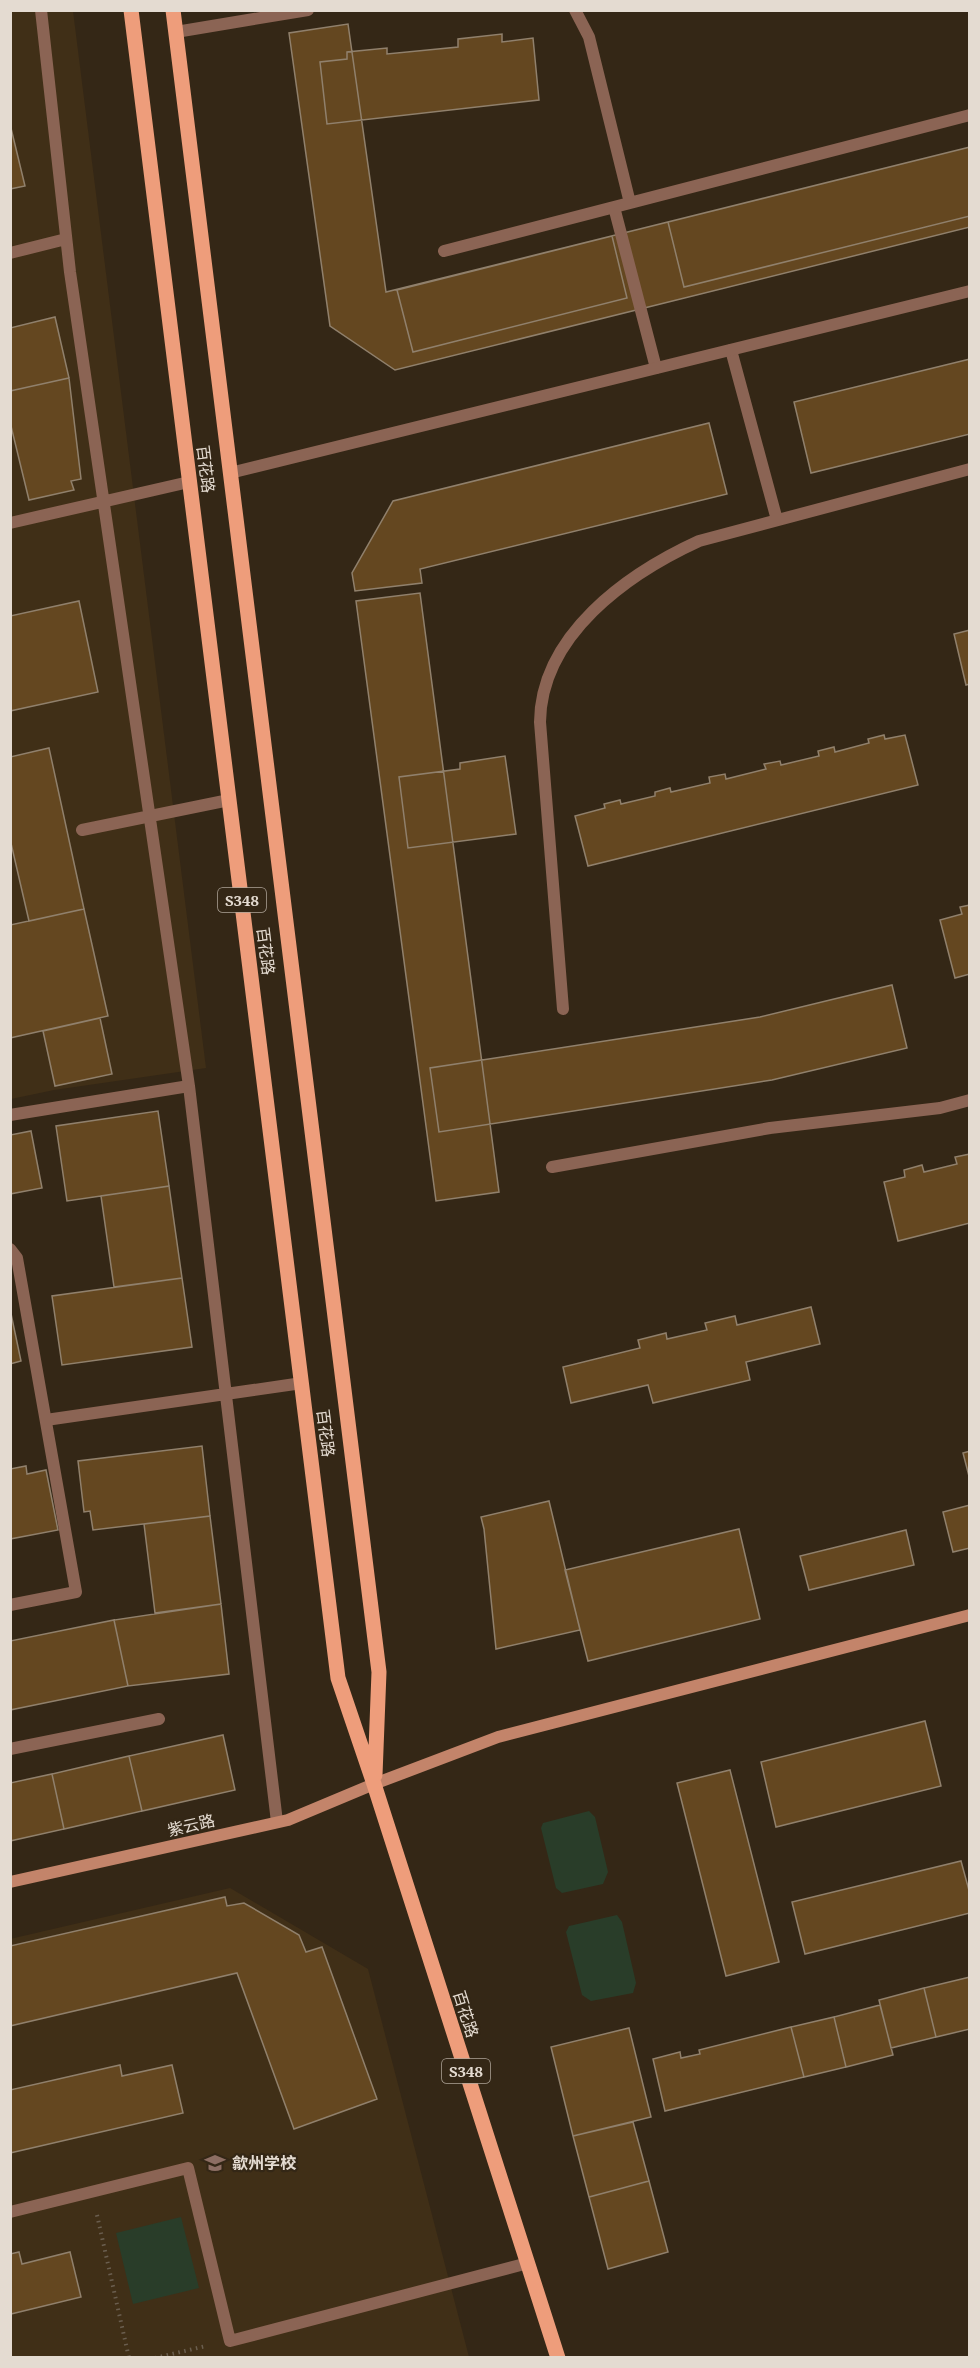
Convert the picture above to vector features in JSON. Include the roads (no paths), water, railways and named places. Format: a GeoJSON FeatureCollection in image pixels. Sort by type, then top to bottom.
{"type":"FeatureCollection","features":[{"type":"Feature","properties":{"kind":"main road","name":"百花路"},"geometry":{"type":"LineString","coordinates":[[131,10],[338,1678],[558,2358]]}},
{"type":"Feature","properties":{"kind":"main road","name":"百花路"},"geometry":{"type":"LineString","coordinates":[[173,10],[379,1672],[374,1784]]}},
{"type":"Feature","properties":{"kind":"street"},"geometry":{"type":"LineString","coordinates":[[41,10],[66,239],[189,1086],[277,1822]]}},
{"type":"Feature","properties":{"kind":"street"},"geometry":{"type":"LineString","coordinates":[[176,32],[308,10]]}},
{"type":"Feature","properties":{"kind":"street"},"geometry":{"type":"LineString","coordinates":[[575,10],[589,37],[630,203]]}},
{"type":"Feature","properties":{"kind":"street"},"geometry":{"type":"LineString","coordinates":[[444,251],[969,115]]}},
{"type":"Feature","properties":{"kind":"street"},"geometry":{"type":"LineString","coordinates":[[614,207],[656,368]]}},
{"type":"Feature","properties":{"kind":"street"},"geometry":{"type":"LineString","coordinates":[[10,253],[66,239]]}},
{"type":"Feature","properties":{"kind":"street"},"geometry":{"type":"LineString","coordinates":[[230,473],[969,291]]}},
{"type":"Feature","properties":{"kind":"street"},"geometry":{"type":"LineString","coordinates":[[731,350],[777,520]]}},
{"type":"Feature","properties":{"kind":"street"},"geometry":{"type":"LineString","coordinates":[[563,1009],[540,722],[540,704],[544,686],[558,655],[586,620],[635,575],[666,556],[699,541],[969,469]]}},
{"type":"Feature","properties":{"kind":"street"},"geometry":{"type":"LineString","coordinates":[[10,523],[189,482]]}},
{"type":"Feature","properties":{"kind":"street"},"geometry":{"type":"LineString","coordinates":[[82,830],[229,800]]}},
{"type":"Feature","properties":{"kind":"street"},"geometry":{"type":"LineString","coordinates":[[10,1115],[189,1086]]}},
{"type":"Feature","properties":{"kind":"street"},"geometry":{"type":"LineString","coordinates":[[552,1167],[770,1128],[940,1108],[969,1100]]}},
{"type":"Feature","properties":{"kind":"street"},"geometry":{"type":"LineString","coordinates":[[10,1249],[17,1258],[76,1592],[10,1605]]}},
{"type":"Feature","properties":{"kind":"street"},"geometry":{"type":"LineString","coordinates":[[46,1420],[302,1383]]}},
{"type":"Feature","properties":{"kind":"street","name":"紫云路"},"geometry":{"type":"LineString","coordinates":[[10,1882],[288,1820],[374,1784],[498,1737],[969,1615]]}},
{"type":"Feature","properties":{"kind":"street"},"geometry":{"type":"LineString","coordinates":[[10,1749],[159,1719]]}},
{"type":"Feature","properties":{"kind":"street"},"geometry":{"type":"LineString","coordinates":[[10,2211],[188,2168],[230,2340],[528,2263]]}},
{"type":"Feature","properties":{"kind":"place","name":"歙州学校"},"geometry":{"type":"Point","coordinates":[215,2163]}}]}
